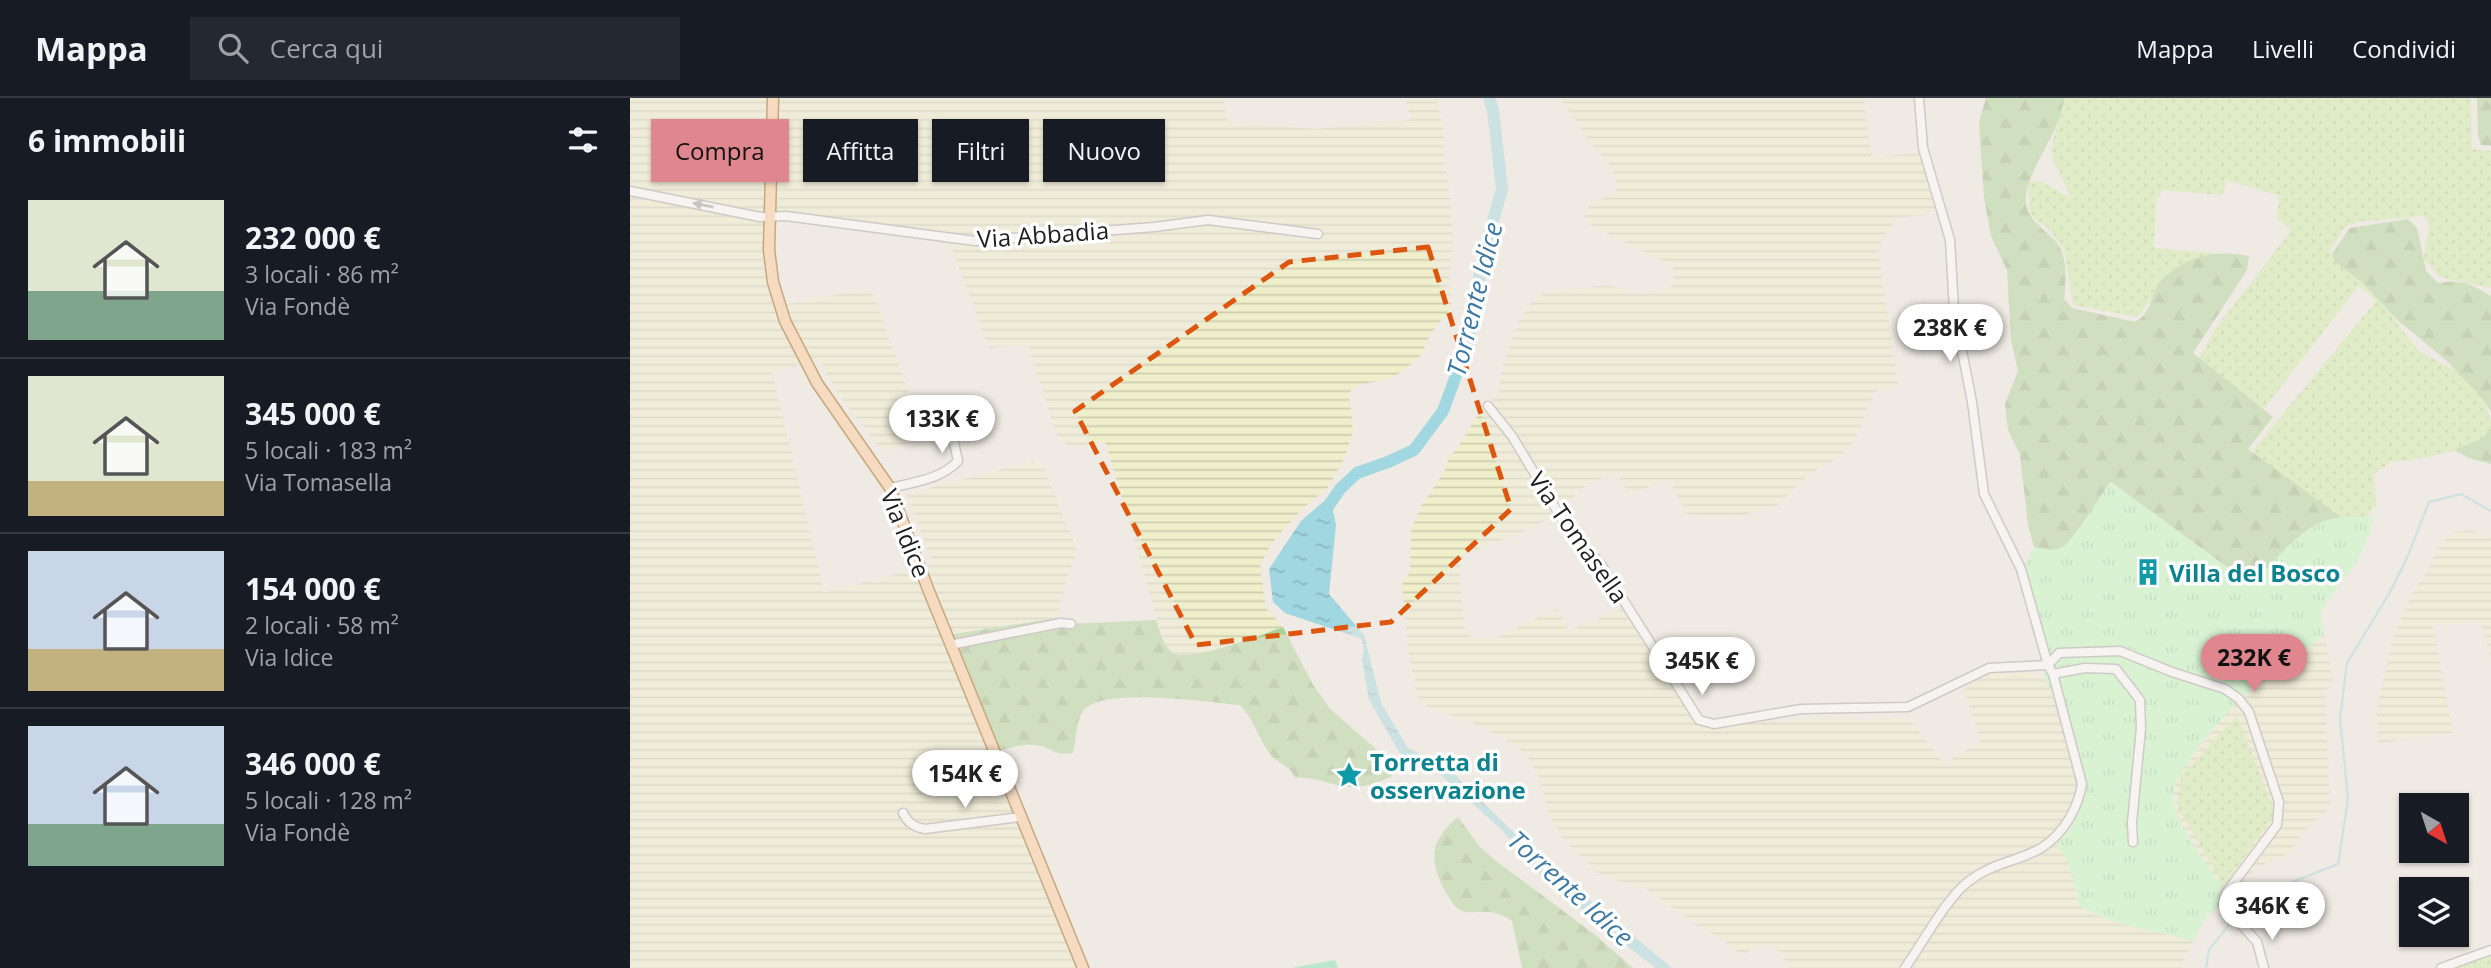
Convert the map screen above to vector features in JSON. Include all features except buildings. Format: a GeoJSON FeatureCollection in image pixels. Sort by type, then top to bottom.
{"type":"FeatureCollection","features":[{"type":"Feature","properties":{"kind":"main road","name":"Via Idice"},"geometry":{"type":"LineString","coordinates":[[773,98],[769,250],[774,282],[785,321],[817,383],[890,488],[950,645],[1083,968]]}},
{"type":"Feature","properties":{"kind":"street"},"geometry":{"type":"LineString","coordinates":[[1907,965],[1958,891],[1970,880],[1990,869],[2042,849],[2059,835],[2079,802],[2082,784],[2053,674],[2048,665],[2021,569],[1984,494],[1972,402],[1954,310],[1950,240],[1923,148],[1919,98]]}},
{"type":"Feature","properties":{"kind":"street","name":"Via Abbadia"},"geometry":{"type":"LineString","coordinates":[[630,191],[770,218],[786,216],[975,241],[1154,227],[1208,220],[1318,234]]}},
{"type":"Feature","properties":{"kind":"street","name":"Via Tomasella"},"geometry":{"type":"LineString","coordinates":[[1488,407],[1512,436],[1568,529],[1600,563],[1699,720],[1714,724],[1801,709],[1908,707],[1989,668],[2048,665]]}},
{"type":"Feature","properties":{"kind":"street"},"geometry":{"type":"LineString","coordinates":[[890,488],[942,475],[958,461],[950,424],[962,412]]}},
{"type":"Feature","properties":{"kind":"street"},"geometry":{"type":"LineString","coordinates":[[950,645],[1061,623],[1071,624]]}},
{"type":"Feature","properties":{"kind":"street"},"geometry":{"type":"LineString","coordinates":[[2048,665],[2059,653],[2120,651],[2172,673],[2225,689],[2239,699],[2249,712],[2279,802],[2277,825],[2225,893],[2223,904],[2257,942],[2264,968]]}},
{"type":"Feature","properties":{"kind":"street"},"geometry":{"type":"LineString","coordinates":[[2053,674],[2085,668],[2116,669],[2140,700],[2141,728],[2132,823],[2133,842]]}},
{"type":"Feature","properties":{"kind":"street"},"geometry":{"type":"LineString","coordinates":[[903,813],[907,821],[916,828],[925,829],[1020,817]]}},
{"type":"Feature","properties":{"kind":"street"},"geometry":{"type":"LineString","coordinates":[[2441,968],[2491,950]]}},
{"type":"Feature","properties":{"kind":"highlighted area"},"geometry":{"type":"Polygon","coordinates":[[[1428,247],[1511,509],[1391,622],[1196,645],[1075,411],[1289,262],[1428,247]]]}},
{"type":"Feature","properties":{"kind":"green space"},"geometry":{"type":"Polygon","coordinates":[[[630,98],[1223,98],[1228,122],[1316,129],[1410,120],[1406,98],[1435,98],[1443,130],[1453,237],[1449,284],[1452,306],[1430,335],[1421,355],[1407,368],[1390,379],[1357,385],[1349,393],[1353,430],[1345,457],[1328,487],[1302,509],[1270,545],[1260,566],[1266,608],[1283,627],[1204,653],[1184,656],[1172,653],[1164,642],[1105,441],[1074,447],[1059,441],[1028,345],[989,348],[946,233],[765,210],[763,260],[773,307],[861,290],[873,294],[925,438],[882,450],[840,397],[819,359],[772,372],[824,592],[933,563],[907,494],[1033,461],[1044,468],[1077,551],[1057,618],[949,635],[1086,968],[630,968],[630,98]]]}},
{"type":"Feature","properties":{"kind":"green space"},"geometry":{"type":"Polygon","coordinates":[[[1560,98],[1864,98],[1871,157],[1922,153],[1938,207],[1923,215],[1897,218],[1885,234],[1878,250],[1898,386],[1874,392],[1855,440],[1840,456],[1807,476],[1777,506],[1744,515],[1710,517],[1687,514],[1669,480],[1630,494],[1616,474],[1596,480],[1580,490],[1552,517],[1464,555],[1459,570],[1464,626],[1470,637],[1497,637],[1557,609],[1569,631],[1626,607],[1696,718],[1716,726],[1816,718],[1868,720],[1907,717],[1944,764],[1981,741],[1964,691],[1983,670],[2019,670],[2044,679],[2052,691],[2070,754],[2077,795],[2069,862],[2075,877],[2078,904],[2193,941],[2181,968],[1790,968],[1782,955],[1770,944],[1758,946],[1742,955],[1647,889],[1597,872],[1560,835],[1552,820],[1539,778],[1528,758],[1518,747],[1478,725],[1427,706],[1418,697],[1408,651],[1402,584],[1410,573],[1411,530],[1422,505],[1444,472],[1449,458],[1475,419],[1498,394],[1503,364],[1520,318],[1541,295],[1554,291],[1609,285],[1639,294],[1656,293],[1675,284],[1672,265],[1587,223],[1583,213],[1593,203],[1615,192],[1617,180],[1608,163],[1560,98]]]}},
{"type":"Feature","properties":{"kind":"green space"},"geometry":{"type":"Polygon","coordinates":[[[1986,98],[2065,98],[2057,124],[2028,186],[2026,204],[2034,221],[2052,237],[2063,254],[2064,299],[2072,308],[2135,322],[2147,310],[2161,281],[2183,264],[2210,255],[2249,256],[2247,270],[2193,353],[2273,417],[2248,449],[2341,517],[2316,527],[2292,544],[2253,586],[2111,482],[2066,545],[2054,550],[2034,547],[2028,524],[2020,455],[2008,430],[2005,404],[2018,371],[2011,340],[2007,270],[1991,236],[1984,197],[1979,122],[1986,98]]]}},
{"type":"Feature","properties":{"kind":"green space"},"geometry":{"type":"Polygon","coordinates":[[[2064,98],[2471,98],[2472,149],[2491,151],[2491,288],[2440,277],[2424,259],[2429,225],[2424,216],[2357,222],[2345,227],[2329,251],[2372,292],[2419,351],[2461,374],[2480,389],[2491,421],[2491,441],[2428,457],[2391,462],[2374,474],[2376,505],[2363,522],[2180,539],[2376,301],[2359,285],[2174,526],[2179,398],[2215,329],[2291,231],[2277,218],[2279,196],[2227,180],[2222,195],[2164,190],[2156,199],[2154,248],[2223,254],[2163,281],[2138,317],[2073,305],[2064,249],[2048,228],[2030,215],[2028,182],[2041,181],[2072,199],[2053,160],[2051,149],[2064,98]]]}},
{"type":"Feature","properties":{"kind":"green space"},"geometry":{"type":"Polygon","coordinates":[[[2477,98],[2491,98],[2491,146],[2481,145],[2478,136],[2477,98]]]}},
{"type":"Feature","properties":{"kind":"green space"},"geometry":{"type":"Polygon","coordinates":[[[2408,219],[2417,228],[2426,271],[2438,283],[2466,284],[2491,296],[2491,412],[2482,398],[2446,360],[2396,319],[2362,282],[2335,262],[2332,254],[2350,228],[2408,219]]]}},
{"type":"Feature","properties":{"kind":"green space"},"geometry":{"type":"Polygon","coordinates":[[[2491,426],[2491,464],[2469,458],[2454,450],[2484,438],[2491,426]]]}},
{"type":"Feature","properties":{"kind":"green space"},"geometry":{"type":"Polygon","coordinates":[[[2110,482],[2252,586],[2287,547],[2319,523],[2335,518],[2373,516],[2369,536],[2355,564],[2320,614],[2324,633],[2305,650],[2260,680],[2196,750],[2175,786],[2173,800],[2181,824],[2230,896],[2207,916],[2193,941],[2104,918],[2078,904],[2072,873],[2057,845],[2077,795],[2070,754],[2052,691],[2044,679],[2046,653],[2020,574],[2034,547],[2054,550],[2066,545],[2110,482]]]}},
{"type":"Feature","properties":{"kind":"green space"},"geometry":{"type":"Polygon","coordinates":[[[2473,530],[2491,538],[2491,660],[2481,621],[2433,626],[2453,733],[2378,743],[2379,697],[2394,635],[2411,595],[2426,574],[2441,544],[2454,532],[2473,530]]]}},
{"type":"Feature","properties":{"kind":"green space"},"geometry":{"type":"Polygon","coordinates":[[[1057,618],[1068,624],[1156,620],[1167,647],[1173,653],[1182,655],[1210,651],[1283,627],[1312,683],[1329,708],[1393,764],[1392,776],[1371,785],[1357,787],[1310,778],[1295,778],[1267,749],[1240,705],[1184,699],[1138,697],[1099,701],[1087,707],[1080,716],[1073,753],[1058,753],[1030,745],[995,752],[948,635],[1057,618]]]}},
{"type":"Feature","properties":{"kind":"green space"},"geometry":{"type":"Polygon","coordinates":[[[2324,633],[2333,680],[2325,691],[2330,807],[2298,838],[2292,849],[2283,856],[2257,867],[2230,896],[2205,863],[2177,815],[2173,788],[2181,772],[2230,708],[2273,670],[2294,659],[2324,633]]]}},
{"type":"Feature","properties":{"kind":"green space"},"geometry":{"type":"Polygon","coordinates":[[[2237,716],[2275,813],[2224,886],[2177,805],[2182,775],[2237,716]]]}},
{"type":"Feature","properties":{"kind":"green space"},"geometry":{"type":"Polygon","coordinates":[[[1458,817],[1479,846],[1496,861],[1594,934],[1633,968],[1522,968],[1512,921],[1495,913],[1462,911],[1452,902],[1441,883],[1434,853],[1441,835],[1458,817]]]}},
{"type":"Feature","properties":{"kind":"green space"},"geometry":{"type":"Polygon","coordinates":[[[2491,953],[2491,968],[2452,968],[2491,953]]]}},
{"type":"Feature","properties":{"kind":"green space"},"geometry":{"type":"Polygon","coordinates":[[[1335,960],[1338,968],[1291,968],[1335,960]]]}},
{"type":"Feature","properties":{"kind":"water"},"geometry":{"type":"Polygon","coordinates":[[[1330,496],[1336,525],[1329,594],[1364,635],[1381,703],[1408,748],[1450,770],[1545,863],[1672,968],[1656,968],[1611,934],[1538,872],[1502,830],[1442,776],[1402,757],[1369,700],[1362,660],[1362,639],[1285,613],[1273,602],[1269,569],[1301,521],[1330,496]]]}},
{"type":"Feature","properties":{"kind":"waterway","name":"Torrente Idice"},"geometry":{"type":"LineString","coordinates":[[1323,514],[1340,489],[1357,473],[1414,450],[1443,411],[1469,340],[1483,256],[1502,189],[1493,110],[1489,98]]}},
{"type":"Feature","properties":{"kind":"waterway"},"geometry":{"type":"LineString","coordinates":[[2237,916],[2280,887],[2338,864],[2348,799],[2340,718],[2347,663],[2390,592],[2429,502],[2461,494],[2491,511]]}},
{"type":"Feature","properties":{"kind":"waterway"},"geometry":{"type":"LineString","coordinates":[[2206,968],[2209,950],[2233,920]]}},
{"type":"Feature","properties":{"kind":"place","name":"Villa del Bosco"},"geometry":{"type":"Point","coordinates":[2148,572]}},
{"type":"Feature","properties":{"kind":"place","name":"Torretta di osservazione"},"geometry":{"type":"Point","coordinates":[1349,775]}}]}
